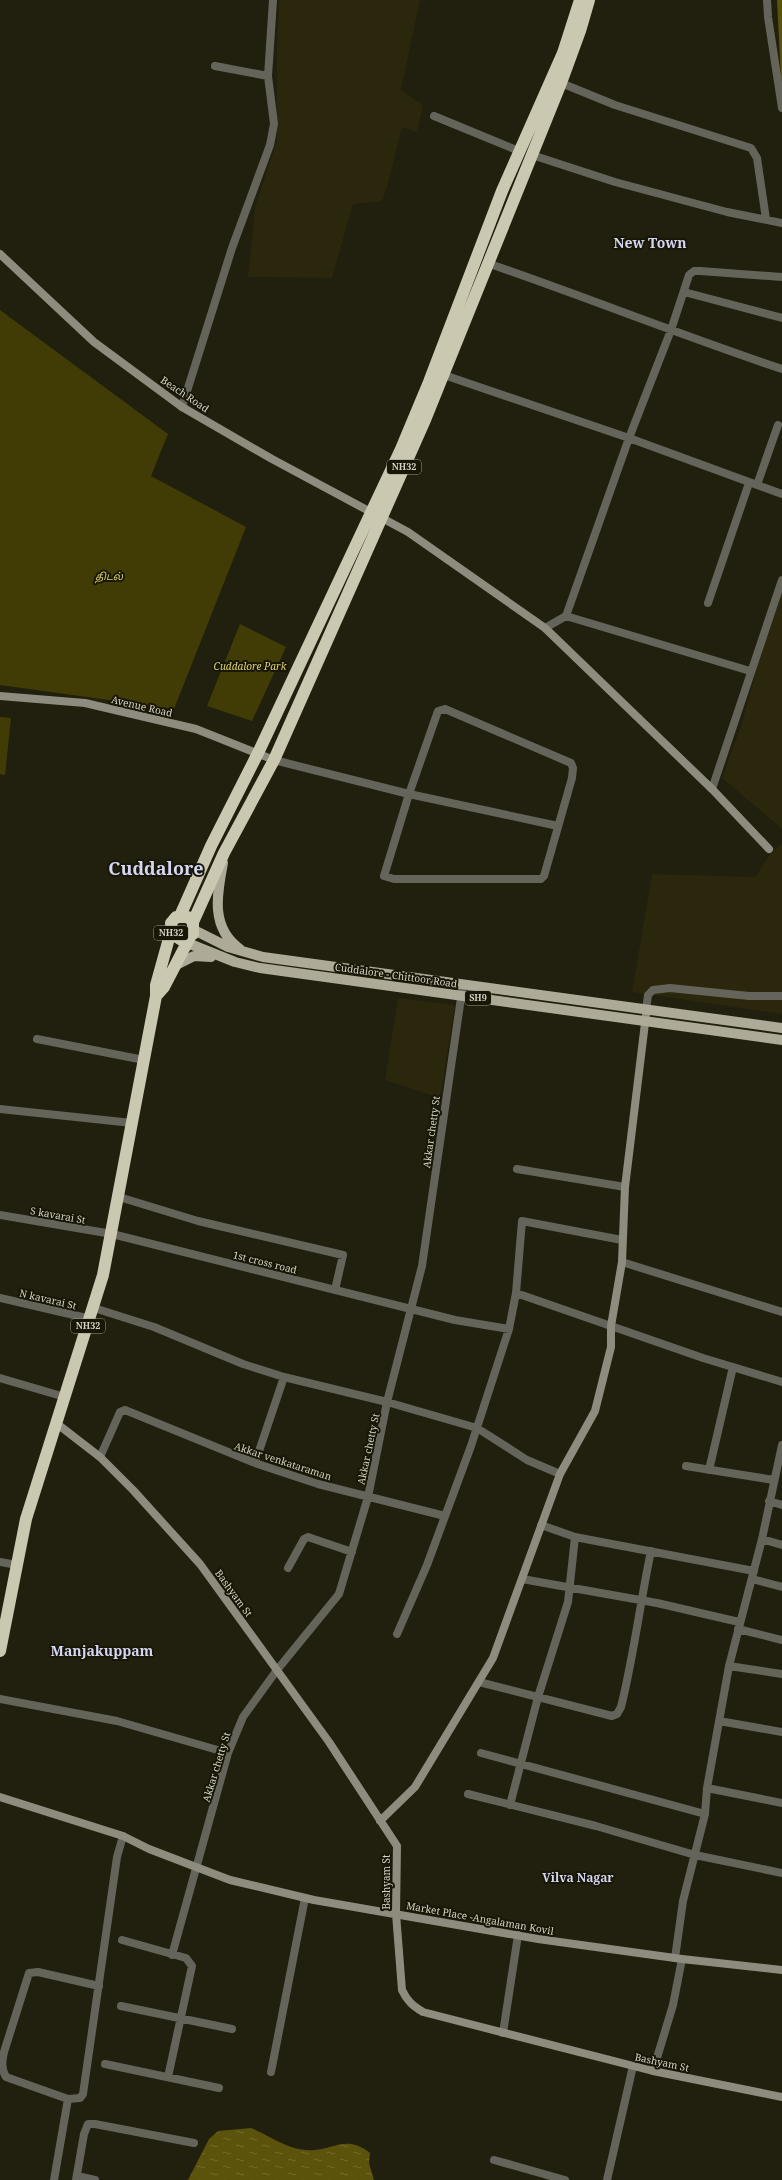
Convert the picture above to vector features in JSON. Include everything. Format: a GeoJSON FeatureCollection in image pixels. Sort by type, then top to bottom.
{"type":"FeatureCollection","features":[{"type":"Feature","properties":{"kind":"highway","name":"NH32"},"geometry":{"type":"LineString","coordinates":[[0,1651],[26,1519],[93,1313],[112,1234],[156,996],[156,985],[186,934],[224,854],[274,760],[376,516],[502,191],[563,53],[580,0]]}},
{"type":"Feature","properties":{"kind":"highway","name":"NH32"},"geometry":{"type":"LineString","coordinates":[[186,934],[171,923],[180,916],[211,846],[376,516],[444,376],[487,262],[561,84],[580,31],[589,0]]}},
{"type":"Feature","properties":{"kind":"highway","name":"NH32"},"geometry":{"type":"LineString","coordinates":[[156,996],[176,965],[186,934],[188,917],[180,916]]}},
{"type":"Feature","properties":{"kind":"main road"},"geometry":{"type":"LineString","coordinates":[[224,854],[216,896],[218,916],[224,932],[233,944],[243,952]]}},
{"type":"Feature","properties":{"kind":"main road","name":"Cuddalore - Chittoor Road"},"geometry":{"type":"LineString","coordinates":[[186,934],[243,952],[305,963],[782,1028]]}},
{"type":"Feature","properties":{"kind":"main road","name":"Cuddalore - Chittoor Road"},"geometry":{"type":"LineString","coordinates":[[186,934],[235,962],[260,968],[782,1040]]}},
{"type":"Feature","properties":{"kind":"main road"},"geometry":{"type":"LineString","coordinates":[[176,965],[194,956],[204,955],[235,962]]}},
{"type":"Feature","properties":{"kind":"street"},"geometry":{"type":"LineString","coordinates":[[182,406],[232,248],[270,145],[274,124],[268,76],[273,0]]}},
{"type":"Feature","properties":{"kind":"street"},"geometry":{"type":"LineString","coordinates":[[767,0],[768,17],[782,108]]}},
{"type":"Feature","properties":{"kind":"street"},"geometry":{"type":"LineString","coordinates":[[215,66],[268,76]]}},
{"type":"Feature","properties":{"kind":"street"},"geometry":{"type":"LineString","coordinates":[[561,84],[615,105],[751,148],[757,158],[766,219]]}},
{"type":"Feature","properties":{"kind":"street"},"geometry":{"type":"LineString","coordinates":[[434,116],[519,151]]}},
{"type":"Feature","properties":{"kind":"street"},"geometry":{"type":"LineString","coordinates":[[532,154],[615,182],[728,212],[782,223]]}},
{"type":"Feature","properties":{"kind":"street","name":"Beach Road"},"geometry":{"type":"LineString","coordinates":[[0,254],[94,342],[182,406],[376,516],[408,532],[545,628],[712,789],[769,849]]}},
{"type":"Feature","properties":{"kind":"street"},"geometry":{"type":"LineString","coordinates":[[487,262],[782,369]]}},
{"type":"Feature","properties":{"kind":"street"},"geometry":{"type":"LineString","coordinates":[[545,628],[566,616],[629,438],[671,330],[689,275],[694,272],[782,277]]}},
{"type":"Feature","properties":{"kind":"street"},"geometry":{"type":"LineString","coordinates":[[684,292],[782,318]]}},
{"type":"Feature","properties":{"kind":"street"},"geometry":{"type":"LineString","coordinates":[[444,376],[629,438],[748,483],[782,494]]}},
{"type":"Feature","properties":{"kind":"street"},"geometry":{"type":"LineString","coordinates":[[757,485],[778,425]]}},
{"type":"Feature","properties":{"kind":"street"},"geometry":{"type":"LineString","coordinates":[[708,603],[748,483]]}},
{"type":"Feature","properties":{"kind":"street"},"geometry":{"type":"LineString","coordinates":[[712,789],[750,671],[782,580]]}},
{"type":"Feature","properties":{"kind":"street"},"geometry":{"type":"LineString","coordinates":[[566,616],[750,671]]}},
{"type":"Feature","properties":{"kind":"street","name":"Avenue Road"},"geometry":{"type":"LineString","coordinates":[[0,696],[85,703],[196,729],[274,760]]}},
{"type":"Feature","properties":{"kind":"street"},"geometry":{"type":"LineString","coordinates":[[445,709],[571,763],[573,768],[572,778],[544,876],[541,879],[394,879],[384,876],[384,871],[409,794],[438,711],[445,709]]}},
{"type":"Feature","properties":{"kind":"street"},"geometry":{"type":"LineString","coordinates":[[274,760],[409,794],[558,826]]}},
{"type":"Feature","properties":{"kind":"street","name":"Akkar chetty St"},"geometry":{"type":"LineString","coordinates":[[172,1955],[228,1753],[243,1717],[277,1670],[339,1594],[352,1552],[368,1498],[388,1402],[422,1266],[463,984]]}},
{"type":"Feature","properties":{"kind":"street"},"geometry":{"type":"LineString","coordinates":[[380,1821],[415,1787],[493,1658],[560,1474],[595,1411],[611,1347],[611,1326],[622,1262],[625,1187],[648,995],[653,990],[670,988],[749,996],[782,996]]}},
{"type":"Feature","properties":{"kind":"street"},"geometry":{"type":"LineString","coordinates":[[37,1039],[144,1060]]}},
{"type":"Feature","properties":{"kind":"street"},"geometry":{"type":"LineString","coordinates":[[0,1110],[132,1123]]}},
{"type":"Feature","properties":{"kind":"street"},"geometry":{"type":"LineString","coordinates":[[517,1169],[625,1187]]}},
{"type":"Feature","properties":{"kind":"street"},"geometry":{"type":"LineString","coordinates":[[119,1197],[198,1221],[342,1254],[335,1290]]}},
{"type":"Feature","properties":{"kind":"street","name":"S kavarai St"},"geometry":{"type":"LineString","coordinates":[[0,1215],[112,1234]]}},
{"type":"Feature","properties":{"kind":"street"},"geometry":{"type":"LineString","coordinates":[[397,1634],[418,1588],[445,1516],[477,1428],[509,1329],[516,1292],[522,1221],[622,1240]]}},
{"type":"Feature","properties":{"kind":"street","name":"1st cross road"},"geometry":{"type":"LineString","coordinates":[[112,1234],[455,1320],[509,1329]]}},
{"type":"Feature","properties":{"kind":"street"},"geometry":{"type":"LineString","coordinates":[[622,1262],[782,1312]]}},
{"type":"Feature","properties":{"kind":"street"},"geometry":{"type":"LineString","coordinates":[[516,1292],[611,1326],[782,1382]]}},
{"type":"Feature","properties":{"kind":"street","name":"N kavarai St"},"geometry":{"type":"LineString","coordinates":[[0,1298],[93,1313],[154,1327],[243,1364],[284,1377],[388,1402],[477,1428],[526,1460],[560,1474]]}},
{"type":"Feature","properties":{"kind":"street"},"geometry":{"type":"LineString","coordinates":[[709,1470],[733,1367]]}},
{"type":"Feature","properties":{"kind":"street"},"geometry":{"type":"LineString","coordinates":[[255,1463],[284,1377]]}},
{"type":"Feature","properties":{"kind":"street"},"geometry":{"type":"LineString","coordinates":[[0,1378],[65,1397]]}},
{"type":"Feature","properties":{"kind":"street","name":"Akkar venkataraman"},"geometry":{"type":"LineString","coordinates":[[100,1457],[120,1412],[125,1410],[255,1463],[368,1498],[445,1516]]}},
{"type":"Feature","properties":{"kind":"street","name":"Bashyam St"},"geometry":{"type":"LineString","coordinates":[[56,1423],[100,1457],[133,1490],[200,1564],[329,1742],[397,1846],[396,1914],[402,1990],[407,2000],[423,2012],[503,2033],[653,2071],[782,2097]]}},
{"type":"Feature","properties":{"kind":"street"},"geometry":{"type":"LineString","coordinates":[[653,2071],[673,2005],[678,1958],[680,1917],[705,1814],[707,1788],[729,1666],[738,1625],[762,1539],[774,1480],[780,1464],[782,1445]]}},
{"type":"Feature","properties":{"kind":"street"},"geometry":{"type":"LineString","coordinates":[[686,1466],[774,1480]]}},
{"type":"Feature","properties":{"kind":"street"},"geometry":{"type":"LineString","coordinates":[[769,1502],[782,1505]]}},
{"type":"Feature","properties":{"kind":"street"},"geometry":{"type":"LineString","coordinates":[[541,1525],[575,1537],[651,1550],[753,1575],[782,1587]]}},
{"type":"Feature","properties":{"kind":"street"},"geometry":{"type":"LineString","coordinates":[[288,1568],[304,1539],[308,1537],[352,1552]]}},
{"type":"Feature","properties":{"kind":"street"},"geometry":{"type":"LineString","coordinates":[[510,1805],[538,1697],[568,1602],[568,1588],[575,1537]]}},
{"type":"Feature","properties":{"kind":"street"},"geometry":{"type":"LineString","coordinates":[[762,1539],[782,1545]]}},
{"type":"Feature","properties":{"kind":"street"},"geometry":{"type":"LineString","coordinates":[[479,1682],[612,1716],[617,1714],[621,1707],[633,1660],[641,1600],[651,1550]]}},
{"type":"Feature","properties":{"kind":"street"},"geometry":{"type":"LineString","coordinates":[[0,1562],[17,1565]]}},
{"type":"Feature","properties":{"kind":"street"},"geometry":{"type":"LineString","coordinates":[[522,1579],[641,1600],[738,1625],[782,1640]]}},
{"type":"Feature","properties":{"kind":"street"},"geometry":{"type":"LineString","coordinates":[[729,1666],[782,1674]]}},
{"type":"Feature","properties":{"kind":"street"},"geometry":{"type":"LineString","coordinates":[[0,1699],[117,1721],[228,1753]]}},
{"type":"Feature","properties":{"kind":"street"},"geometry":{"type":"LineString","coordinates":[[719,1721],[782,1732]]}},
{"type":"Feature","properties":{"kind":"street"},"geometry":{"type":"LineString","coordinates":[[481,1753],[705,1814]]}},
{"type":"Feature","properties":{"kind":"street"},"geometry":{"type":"LineString","coordinates":[[707,1788],[782,1803]]}},
{"type":"Feature","properties":{"kind":"street"},"geometry":{"type":"LineString","coordinates":[[468,1794],[596,1826],[694,1855],[782,1872]]}},
{"type":"Feature","properties":{"kind":"street","name":"Market Place -Angalaman Kovil"},"geometry":{"type":"LineString","coordinates":[[0,1797],[123,1836],[149,1849],[197,1869],[230,1880],[305,1898],[518,1935],[678,1958],[782,1970]]}},
{"type":"Feature","properties":{"kind":"street"},"geometry":{"type":"LineString","coordinates":[[99,1986],[38,1972],[29,1973],[4,2052],[2,2071],[6,2077],[68,2099],[80,2098],[83,2094],[99,1986],[117,1857],[123,1836]]}},
{"type":"Feature","properties":{"kind":"street"},"geometry":{"type":"LineString","coordinates":[[271,2072],[305,1898]]}},
{"type":"Feature","properties":{"kind":"street"},"geometry":{"type":"LineString","coordinates":[[503,2033],[518,1935]]}},
{"type":"Feature","properties":{"kind":"street"},"geometry":{"type":"LineString","coordinates":[[122,1940],[186,1958],[192,1966],[168,2078]]}},
{"type":"Feature","properties":{"kind":"street"},"geometry":{"type":"LineString","coordinates":[[122,2006],[232,2028]]}},
{"type":"Feature","properties":{"kind":"street"},"geometry":{"type":"LineString","coordinates":[[106,2064],[219,2088]]}},
{"type":"Feature","properties":{"kind":"street"},"geometry":{"type":"LineString","coordinates":[[607,2180],[633,2066]]}},
{"type":"Feature","properties":{"kind":"street"},"geometry":{"type":"LineString","coordinates":[[54,2180],[68,2099]]}},
{"type":"Feature","properties":{"kind":"street"},"geometry":{"type":"LineString","coordinates":[[95,2180],[76,2178],[84,2134],[88,2124],[95,2124],[194,2143]]}},
{"type":"Feature","properties":{"kind":"street"},"geometry":{"type":"LineString","coordinates":[[494,2160],[565,2180]]}},
{"type":"Feature","properties":{"kind":"shaded area"},"geometry":{"type":"Polygon","coordinates":[[[279,0],[420,0],[401,90],[423,105],[417,132],[402,127],[387,188],[382,201],[353,204],[332,278],[248,277],[255,208],[277,140],[277,47],[279,0]]]}},
{"type":"Feature","properties":{"kind":"shaded area"},"geometry":{"type":"Polygon","coordinates":[[[782,593],[782,829],[722,778],[742,723],[758,664],[782,593]]]}},
{"type":"Feature","properties":{"kind":"shaded area"},"geometry":{"type":"Polygon","coordinates":[[[782,843],[782,1014],[632,992],[652,874],[755,877],[771,853],[782,843]]]}},
{"type":"Feature","properties":{"kind":"shaded area"},"geometry":{"type":"Polygon","coordinates":[[[398,998],[455,1005],[440,1098],[385,1080],[398,998]]]}},
{"type":"Feature","properties":{"kind":"green space","name":"திடல்"},"geometry":{"type":"Polygon","coordinates":[[[0,310],[168,434],[151,476],[246,527],[174,709],[0,685],[0,310]]]}},
{"type":"Feature","properties":{"kind":"green space","name":"Cuddalore Park"},"geometry":{"type":"Polygon","coordinates":[[[240,624],[286,647],[252,721],[207,706],[240,624]]]}},
{"type":"Feature","properties":{"kind":"green space"},"geometry":{"type":"Polygon","coordinates":[[[0,717],[11,718],[5,775],[0,774],[0,717]]]}},
{"type":"Feature","properties":{"kind":"water"},"geometry":{"type":"Polygon","coordinates":[[[777,0],[782,0],[782,80],[781,78],[777,0]]]}},
{"type":"Feature","properties":{"kind":"water"},"geometry":{"type":"Polygon","coordinates":[[[251,2128],[297,2149],[314,2150],[341,2144],[354,2145],[362,2148],[370,2153],[369,2163],[374,2180],[188,2180],[209,2139],[218,2131],[251,2128]]]}},
{"type":"Feature","properties":{"kind":"district","name":"New Town"},"geometry":{"type":"Point","coordinates":[650,243]}},
{"type":"Feature","properties":{"kind":"district","name":"Cuddalore"},"geometry":{"type":"Point","coordinates":[156,869]}},
{"type":"Feature","properties":{"kind":"district","name":"Manjakuppam"},"geometry":{"type":"Point","coordinates":[102,1651]}},
{"type":"Feature","properties":{"kind":"district","name":"Vilva Nagar"},"geometry":{"type":"Point","coordinates":[578,1878]}}]}
